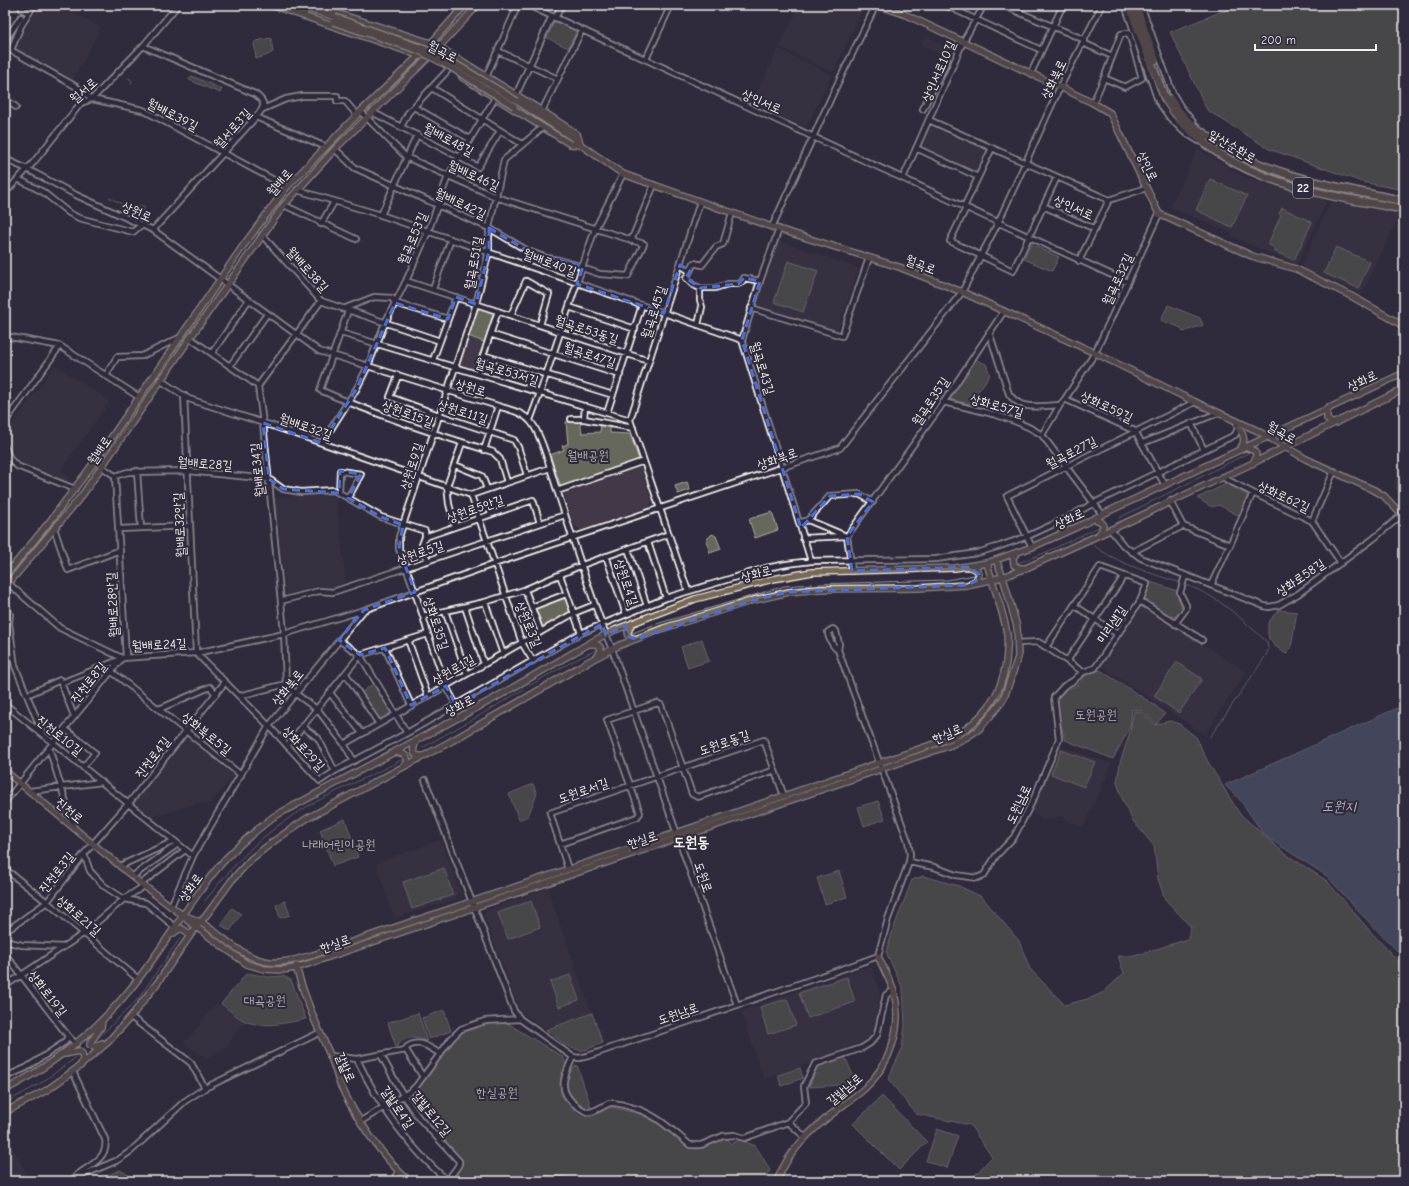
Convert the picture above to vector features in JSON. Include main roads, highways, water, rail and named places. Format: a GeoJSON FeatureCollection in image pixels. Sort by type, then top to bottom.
{"type":"FeatureCollection","features":[{"type":"Feature","properties":{"kind":"highway","name":"앞산순환로"},"geometry":{"type":"LineString","coordinates":[[1135,7],[1169,97],[1182,115],[1192,125],[1211,143],[1241,167],[1287,185],[1350,200],[1404,209]]}},
{"type":"Feature","properties":{"kind":"highway","name":"앞산순환로"},"geometry":{"type":"LineString","coordinates":[[1211,143],[1278,171],[1331,186],[1404,201]]}},
{"type":"Feature","properties":{"kind":"main road"},"geometry":{"type":"LineString","coordinates":[[271,5],[419,55],[441,64],[570,144],[581,145],[577,134],[542,111],[516,100],[486,77],[439,47],[431,43],[311,5]]}},
{"type":"Feature","properties":{"kind":"main road","name":"월곡로"},"geometry":{"type":"LineString","coordinates":[[282,5],[334,20]]}},
{"type":"Feature","properties":{"kind":"main road","name":"월곡로"},"geometry":{"type":"LineString","coordinates":[[296,5],[420,51],[516,100],[572,141],[581,145],[623,174],[772,227],[899,267],[962,292],[1095,352],[1269,437],[1306,459],[1384,496],[1403,516]]}},
{"type":"Feature","properties":{"kind":"main road","name":"월배로"},"geometry":{"type":"LineString","coordinates":[[5,576],[74,490],[243,246],[287,187],[359,113],[431,43],[465,5]]}},
{"type":"Feature","properties":{"kind":"main road","name":"월배로"},"geometry":{"type":"LineString","coordinates":[[7,586],[83,494],[160,380],[284,205],[335,149],[439,47],[478,5]]}},
{"type":"Feature","properties":{"kind":"main road","name":"상인로"},"geometry":{"type":"LineString","coordinates":[[877,5],[904,14],[1031,73],[1110,113],[1159,214],[1252,256],[1296,269],[1352,297],[1399,323],[1404,329]]}},
{"type":"Feature","properties":{"kind":"main road","name":"상화로"},"geometry":{"type":"LineString","coordinates":[[5,1090],[29,1077],[61,1055],[102,1021],[128,993],[216,869],[248,836],[273,817],[495,698],[588,644],[632,623],[695,599],[773,579],[812,572],[969,566],[987,563],[1032,547],[1094,519],[1404,373]]}},
{"type":"Feature","properties":{"kind":"main road","name":"상화로"},"geometry":{"type":"LineString","coordinates":[[5,1112],[47,1090],[73,1072],[108,1042],[158,982],[196,927],[232,880],[252,859],[274,841],[306,819],[448,743],[612,649],[664,628],[747,602],[789,592],[819,589],[919,588],[969,584],[1003,577],[1111,530],[1253,463],[1404,389]]}},
{"type":"Feature","properties":{"kind":"main road"},"geometry":{"type":"LineString","coordinates":[[1330,407],[1327,412],[1327,419],[1331,423],[1336,423]]}},
{"type":"Feature","properties":{"kind":"main road"},"geometry":{"type":"LineString","coordinates":[[1238,428],[1242,432],[1244,439],[1242,448],[1255,451],[1256,459],[1253,463]]}},
{"type":"Feature","properties":{"kind":"main road"},"geometry":{"type":"LineString","coordinates":[[1094,519],[1103,524],[1102,531],[1098,536]]}},
{"type":"Feature","properties":{"kind":"main road"},"geometry":{"type":"LineString","coordinates":[[1017,553],[1013,557],[1014,565],[1019,568],[1025,568]]}},
{"type":"Feature","properties":{"kind":"main road","name":"한실로"},"geometry":{"type":"LineString","coordinates":[[182,915],[247,964],[264,969],[282,970],[296,968],[474,909],[678,836],[951,745],[979,729],[997,708],[1004,698],[1018,657],[1017,627],[1003,577],[996,560]]}},
{"type":"Feature","properties":{"kind":"main road","name":"한실로"},"geometry":{"type":"LineString","coordinates":[[182,915],[200,922],[226,941],[252,957],[271,962],[294,960],[313,955],[568,869],[678,836],[784,796],[954,737],[976,722],[994,700],[1004,674],[1008,649],[1007,636],[1003,614],[991,580],[987,563]]}},
{"type":"Feature","properties":{"kind":"main road"},"geometry":{"type":"LineString","coordinates":[[969,566],[976,569],[979,574],[976,580],[969,584]]}},
{"type":"Feature","properties":{"kind":"main road"},"geometry":{"type":"LineString","coordinates":[[632,623],[628,632],[629,637],[636,639]]}},
{"type":"Feature","properties":{"kind":"main road"},"geometry":{"type":"LineString","coordinates":[[588,644],[596,644],[600,647],[601,650],[596,658]]}},
{"type":"Feature","properties":{"kind":"main road"},"geometry":{"type":"LineString","coordinates":[[417,740],[413,748],[414,752],[417,756],[423,756]]}},
{"type":"Feature","properties":{"kind":"main road"},"geometry":{"type":"LineString","coordinates":[[395,752],[404,754],[407,757],[408,762],[404,766]]}},
{"type":"Feature","properties":{"kind":"main road","name":"진천로"},"geometry":{"type":"LineString","coordinates":[[5,771],[182,915]]}},
{"type":"Feature","properties":{"kind":"main road"},"geometry":{"type":"LineString","coordinates":[[188,921],[191,930],[189,937]]}},
{"type":"Feature","properties":{"kind":"main road"},"geometry":{"type":"LineString","coordinates":[[167,939],[177,929],[181,928],[187,932],[189,937]]}},
{"type":"Feature","properties":{"kind":"main road","name":"갈밭남로"},"geometry":{"type":"LineString","coordinates":[[777,1181],[781,1169],[792,1152],[805,1137],[836,1110],[865,1088],[877,1075],[887,1058],[894,1040],[897,1025],[897,1012],[893,991],[878,956]]}},
{"type":"Feature","properties":{"kind":"main road","name":"갈밭로"},"geometry":{"type":"LineString","coordinates":[[294,960],[319,1033],[330,1056],[340,1084],[361,1121],[399,1172],[409,1181]]}},
{"type":"Feature","properties":{"kind":"main road"},"geometry":{"type":"LineString","coordinates":[[102,1021],[101,1027],[90,1040],[92,1046],[97,1046],[119,1030]]}},
{"type":"Feature","properties":{"kind":"main road"},"geometry":{"type":"LineString","coordinates":[[61,1055],[79,1051],[82,1054],[83,1059],[80,1066]]}},
{"type":"Feature","properties":{"kind":"water","name":"도원지"},"geometry":{"type":"Polygon","coordinates":[[[1404,705],[1404,958],[1359,912],[1327,876],[1265,836],[1240,800],[1225,785],[1404,705]]]}},
{"type":"Feature","properties":{"kind":"waterway"},"geometry":{"type":"LineString","coordinates":[[128,78],[132,80],[131,84]]}},
{"type":"Feature","properties":{"kind":"waterway"},"geometry":{"type":"LineString","coordinates":[[109,197],[131,208],[144,207],[144,211],[140,210]]}},
{"type":"Feature","properties":{"kind":"waterway"},"geometry":{"type":"LineString","coordinates":[[1119,518],[1250,452]]}},
{"type":"Feature","properties":{"kind":"waterway"},"geometry":{"type":"LineString","coordinates":[[1018,563],[1044,553],[1101,526]]}},
{"type":"Feature","properties":{"kind":"waterway"},"geometry":{"type":"LineString","coordinates":[[1081,536],[1085,539]]}},
{"type":"Feature","properties":{"kind":"waterway"},"geometry":{"type":"LineString","coordinates":[[1089,542],[1121,562],[1181,583]]}},
{"type":"Feature","properties":{"kind":"waterway"},"geometry":{"type":"LineString","coordinates":[[819,584],[947,580],[975,575]]}},
{"type":"Feature","properties":{"kind":"waterway"},"geometry":{"type":"LineString","coordinates":[[633,633],[653,625],[785,586],[812,584]]}},
{"type":"Feature","properties":{"kind":"waterway"},"geometry":{"type":"LineString","coordinates":[[1184,584],[1208,595],[1228,608],[1266,641],[1268,647],[1265,657],[1210,737]]}},
{"type":"Feature","properties":{"kind":"waterway"},"geometry":{"type":"LineString","coordinates":[[422,748],[553,672],[596,650]]}},
{"type":"Feature","properties":{"kind":"waterway"},"geometry":{"type":"LineString","coordinates":[[205,901],[239,860],[279,825],[308,806],[403,759]]}},
{"type":"Feature","properties":{"kind":"waterway"},"geometry":{"type":"LineString","coordinates":[[93,1043],[138,999],[181,937]]}},
{"type":"Feature","properties":{"kind":"waterway"},"geometry":{"type":"LineString","coordinates":[[5,1103],[41,1083],[78,1056]]}},
{"type":"Feature","properties":{"kind":"district","name":"도원동"},"geometry":{"type":"Point","coordinates":[691,842]}},
{"type":"Feature","properties":{"kind":"park label","name":"월배공원"},"geometry":{"type":"Point","coordinates":[588,455]}},
{"type":"Feature","properties":{"kind":"park label","name":"도원공원"},"geometry":{"type":"Point","coordinates":[1096,714]}},
{"type":"Feature","properties":{"kind":"park label","name":"나래어린이공원"},"geometry":{"type":"Point","coordinates":[339,844]}},
{"type":"Feature","properties":{"kind":"park label","name":"대곡공원"},"geometry":{"type":"Point","coordinates":[265,1000]}},
{"type":"Feature","properties":{"kind":"park label","name":"한실공원"},"geometry":{"type":"Point","coordinates":[497,1092]}}]}
